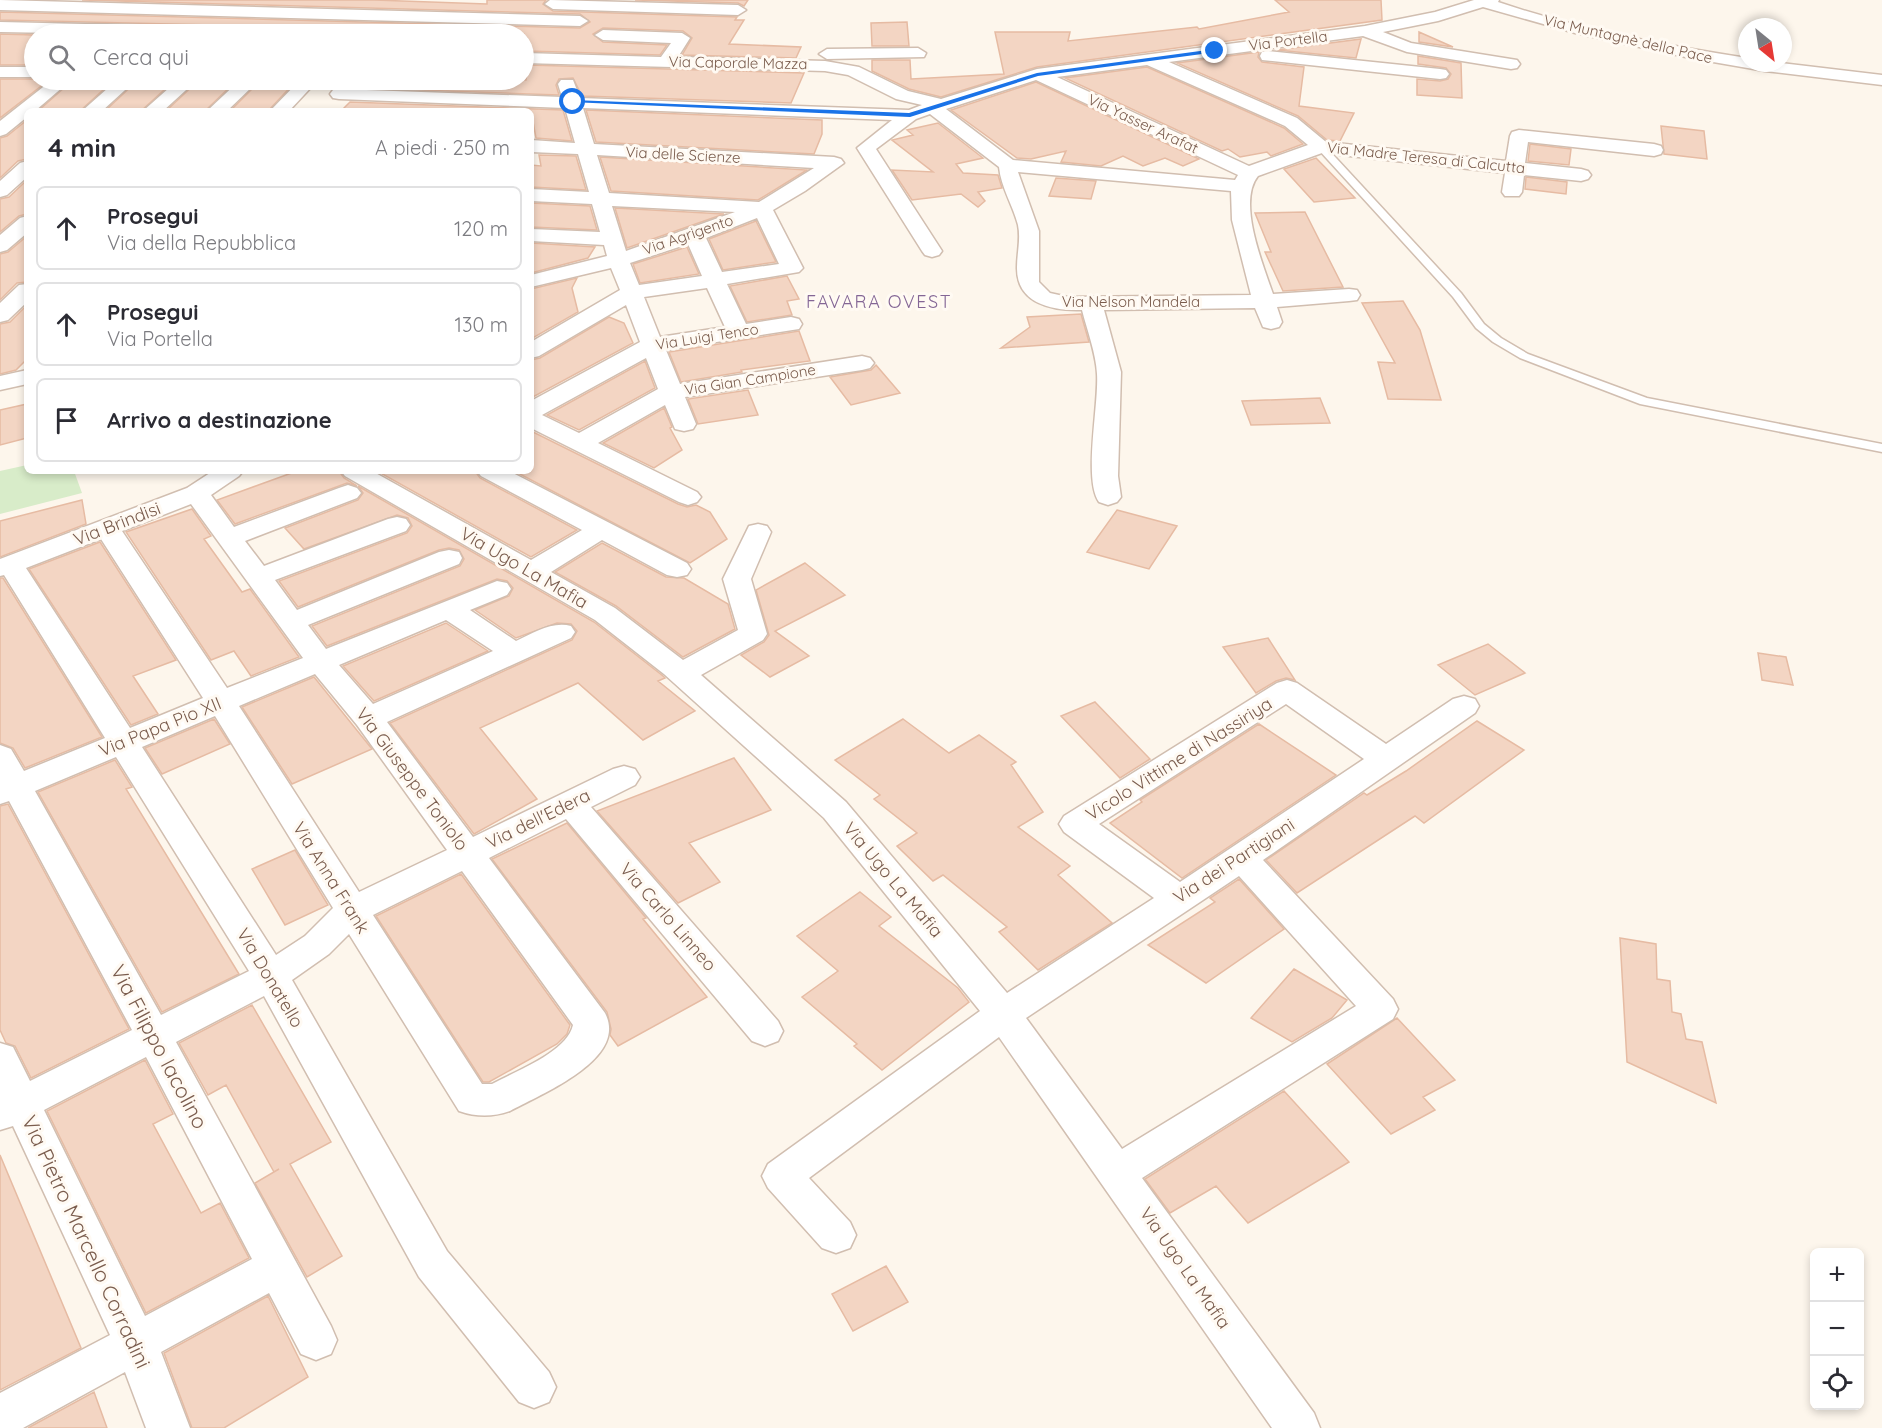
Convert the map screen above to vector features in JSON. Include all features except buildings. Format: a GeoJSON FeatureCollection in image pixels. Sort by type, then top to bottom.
{"type":"FeatureCollection","features":[{"type":"Feature","properties":{"kind":"street"},"geometry":{"type":"LineString","coordinates":[[217,24],[242,0]]}},
{"type":"Feature","properties":{"kind":"street"},"geometry":{"type":"LineString","coordinates":[[336,24],[364,0]]}},
{"type":"Feature","properties":{"kind":"street","name":"Via Portella"},"geometry":{"type":"LineString","coordinates":[[910,115],[1037,74],[1365,31],[1438,16],[1487,1]]}},
{"type":"Feature","properties":{"kind":"street","name":"Via Muntagnè della Pace"},"geometry":{"type":"LineString","coordinates":[[1487,1],[1620,39],[1686,54],[1749,65],[1882,80]]}},
{"type":"Feature","properties":{"kind":"street"},"geometry":{"type":"LineString","coordinates":[[488,24],[509,2]]}},
{"type":"Feature","properties":{"kind":"street"},"geometry":{"type":"LineString","coordinates":[[34,24],[62,3]]}},
{"type":"Feature","properties":{"kind":"street"},"geometry":{"type":"LineString","coordinates":[[0,5],[62,3],[230,12],[580,21]]}},
{"type":"Feature","properties":{"kind":"street"},"geometry":{"type":"LineString","coordinates":[[532,3],[738,10]]}},
{"type":"Feature","properties":{"kind":"street"},"geometry":{"type":"LineString","coordinates":[[0,27],[24,27]]}},
{"type":"Feature","properties":{"kind":"street"},"geometry":{"type":"LineString","coordinates":[[5,45],[24,31]]}},
{"type":"Feature","properties":{"kind":"street"},"geometry":{"type":"LineString","coordinates":[[1365,31],[1407,47],[1511,64]]}},
{"type":"Feature","properties":{"kind":"street"},"geometry":{"type":"LineString","coordinates":[[603,35],[682,38],[667,61]]}},
{"type":"Feature","properties":{"kind":"street"},"geometry":{"type":"LineString","coordinates":[[1215,51],[1440,74]]}},
{"type":"Feature","properties":{"kind":"street"},"geometry":{"type":"LineString","coordinates":[[812,65],[813,59],[838,53],[918,53]]}},
{"type":"Feature","properties":{"kind":"street","name":"Via Caporale Mazza"},"geometry":{"type":"LineString","coordinates":[[534,58],[812,65],[853,71],[902,95],[939,106]]}},
{"type":"Feature","properties":{"kind":"street"},"geometry":{"type":"LineString","coordinates":[[559,59],[615,249],[684,424]]}},
{"type":"Feature","properties":{"kind":"street","name":"Via Madre Teresa di Calcutta"},"geometry":{"type":"LineString","coordinates":[[1149,59],[1291,122],[1321,147],[1581,175]]}},
{"type":"Feature","properties":{"kind":"street"},"geometry":{"type":"LineString","coordinates":[[0,72],[24,72]]}},
{"type":"Feature","properties":{"kind":"street","name":"Via Yasser Arafat"},"geometry":{"type":"LineString","coordinates":[[1037,74],[1245,179]]}},
{"type":"Feature","properties":{"kind":"street"},"geometry":{"type":"LineString","coordinates":[[28,108],[50,90]]}},
{"type":"Feature","properties":{"kind":"street"},"geometry":{"type":"LineString","coordinates":[[94,108],[115,90]]}},
{"type":"Feature","properties":{"kind":"street"},"geometry":{"type":"LineString","coordinates":[[156,108],[177,90]]}},
{"type":"Feature","properties":{"kind":"street"},"geometry":{"type":"LineString","coordinates":[[219,108],[239,90]]}},
{"type":"Feature","properties":{"kind":"street"},"geometry":{"type":"LineString","coordinates":[[282,108],[299,90]]}},
{"type":"Feature","properties":{"kind":"street"},"geometry":{"type":"LineString","coordinates":[[327,108],[343,90]]}},
{"type":"Feature","properties":{"kind":"street"},"geometry":{"type":"LineString","coordinates":[[339,94],[910,115]]}},
{"type":"Feature","properties":{"kind":"street"},"geometry":{"type":"LineString","coordinates":[[939,106],[1008,165],[1245,179],[1321,147]]}},
{"type":"Feature","properties":{"kind":"street"},"geometry":{"type":"LineString","coordinates":[[9,124],[24,112]]}},
{"type":"Feature","properties":{"kind":"street"},"geometry":{"type":"LineString","coordinates":[[910,115],[866,148],[932,251]]}},
{"type":"Feature","properties":{"kind":"street"},"geometry":{"type":"LineString","coordinates":[[1512,192],[1519,136],[1654,150]]}},
{"type":"Feature","properties":{"kind":"street","name":"Via delle Scienze"},"geometry":{"type":"LineString","coordinates":[[534,146],[834,163]]}},
{"type":"Feature","properties":{"kind":"street","name":"Via Agrigento"},"geometry":{"type":"LineString","coordinates":[[534,280],[615,249],[696,236],[762,208],[834,163]]}},
{"type":"Feature","properties":{"kind":"street","name":"Via Nelson Mandela"},"geometry":{"type":"LineString","coordinates":[[1008,165],[1009,180],[1029,230],[1030,286],[1036,293],[1053,302],[1068,304],[1265,301],[1349,295]]}},
{"type":"Feature","properties":{"kind":"street"},"geometry":{"type":"LineString","coordinates":[[0,246],[24,176]]}},
{"type":"Feature","properties":{"kind":"street"},"geometry":{"type":"LineString","coordinates":[[1245,179],[1240,218],[1271,322]]}},
{"type":"Feature","properties":{"kind":"street"},"geometry":{"type":"LineString","coordinates":[[534,195],[762,208],[792,268],[632,293],[534,349]]}},
{"type":"Feature","properties":{"kind":"street"},"geometry":{"type":"LineString","coordinates":[[534,236],[615,249]]}},
{"type":"Feature","properties":{"kind":"street"},"geometry":{"type":"LineString","coordinates":[[696,236],[738,332]]}},
{"type":"Feature","properties":{"kind":"street"},"geometry":{"type":"LineString","coordinates":[[1,312],[24,293]]}},
{"type":"Feature","properties":{"kind":"street"},"geometry":{"type":"LineString","coordinates":[[1091,303],[1109,372],[1105,476],[1108,497]]}},
{"type":"Feature","properties":{"kind":"street"},"geometry":{"type":"LineString","coordinates":[[1,312],[24,312]]}},
{"type":"Feature","properties":{"kind":"street","name":"Via Luigi Tenco"},"geometry":{"type":"LineString","coordinates":[[534,409],[652,345],[791,324]]}},
{"type":"Feature","properties":{"kind":"street","name":"Via Gian Campione"},"geometry":{"type":"LineString","coordinates":[[579,443],[671,392],[862,363]]}},
{"type":"Feature","properties":{"kind":"street"},"geometry":{"type":"LineString","coordinates":[[534,420],[688,497]]}},
{"type":"Feature","properties":{"kind":"street","name":"Via Brindisi"},"geometry":{"type":"LineString","coordinates":[[5,566],[196,493],[225,474]]}},
{"type":"Feature","properties":{"kind":"street"},"geometry":{"type":"LineString","coordinates":[[496,474],[677,569]]}},
{"type":"Feature","properties":{"kind":"street"},"geometry":{"type":"LineString","coordinates":[[229,538],[351,482]]}},
{"type":"Feature","properties":{"kind":"street","name":"Via Ugo La Mafia"},"geometry":{"type":"LineString","coordinates":[[351,482],[531,572],[605,614],[681,673],[835,810],[1004,1014],[1298,1428]]}},
{"type":"Feature","properties":{"kind":"street","name":"Via Giuseppe Toniolo"},"geometry":{"type":"LineString","coordinates":[[196,493],[320,661],[368,718],[592,1023]]}},
{"type":"Feature","properties":{"kind":"street"},"geometry":{"type":"LineString","coordinates":[[258,577],[397,525]]}},
{"type":"Feature","properties":{"kind":"street","name":"Via Anna Frank"},"geometry":{"type":"LineString","coordinates":[[107,528],[221,702],[472,1100],[497,1100],[574,1057],[588,1041],[592,1023]]}},
{"type":"Feature","properties":{"kind":"street"},"geometry":{"type":"LineString","coordinates":[[531,572],[602,529]]}},
{"type":"Feature","properties":{"kind":"street"},"geometry":{"type":"LineString","coordinates":[[681,673],[753,634],[737,579],[758,532]]}},
{"type":"Feature","properties":{"kind":"street"},"geometry":{"type":"LineString","coordinates":[[291,622],[449,558]]}},
{"type":"Feature","properties":{"kind":"street","name":"Via Donatello"},"geometry":{"type":"LineString","coordinates":[[5,566],[122,743],[271,976],[433,1264],[534,1388]]}},
{"type":"Feature","properties":{"kind":"street","name":"Via Papa Pio XII"},"geometry":{"type":"LineString","coordinates":[[5,778],[122,743],[497,589]]}},
{"type":"Feature","properties":{"kind":"street"},"geometry":{"type":"LineString","coordinates":[[448,609],[514,653]]}},
{"type":"Feature","properties":{"kind":"street"},"geometry":{"type":"LineString","coordinates":[[368,718],[561,632]]}},
{"type":"Feature","properties":{"kind":"street","name":"Vicolo Vittime di Nassiriya"},"geometry":{"type":"LineString","coordinates":[[1178,898],[1075,824],[1287,690],[1386,759]]}},
{"type":"Feature","properties":{"kind":"street","name":"Via dei Partigiani"},"geometry":{"type":"LineString","coordinates":[[836,1235],[782,1176],[1004,1014],[1242,858],[1464,706]]}},
{"type":"Feature","properties":{"kind":"street","name":"Via dell'Edera"},"geometry":{"type":"LineString","coordinates":[[11,1108],[271,976],[317,945],[351,911],[624,777]]}},
{"type":"Feature","properties":{"kind":"street","name":"Via Filippo Iacolino"},"geometry":{"type":"LineString","coordinates":[[5,778],[154,1036],[316,1340]]}},
{"type":"Feature","properties":{"kind":"street","name":"Via Carlo Linneo"},"geometry":{"type":"LineString","coordinates":[[570,803],[765,1031]]}},
{"type":"Feature","properties":{"kind":"street"},"geometry":{"type":"LineString","coordinates":[[1117,1173],[1380,1009],[1242,858]]}},
{"type":"Feature","properties":{"kind":"street","name":"Via Pietro Marcello Corradini"},"geometry":{"type":"LineString","coordinates":[[0,1058],[11,1108],[136,1343],[168,1428]]}},
{"type":"Feature","properties":{"kind":"street"},"geometry":{"type":"LineString","coordinates":[[0,1417],[277,1267]]}},
{"type":"Feature","properties":{"kind":"lane"},"geometry":{"type":"LineString","coordinates":[[1321,147],[1457,295],[1480,326],[1497,340],[1524,356],[1620,394],[1652,404],[1882,447]]}},
{"type":"Feature","properties":{"kind":"green space"},"geometry":{"type":"Polygon","coordinates":[[[24,466],[24,474],[75,474],[82,493],[0,514],[0,471],[24,466]]]}},
{"type":"Feature","properties":{"kind":"district","name":"FAVARA OVEST"},"geometry":{"type":"Point","coordinates":[879,302]}},
{"type":"Feature","properties":{"kind":"route"},"geometry":{"type":"LineString","coordinates":[[573,102],[910,115],[1037,74],[1215,51]]}}]}
